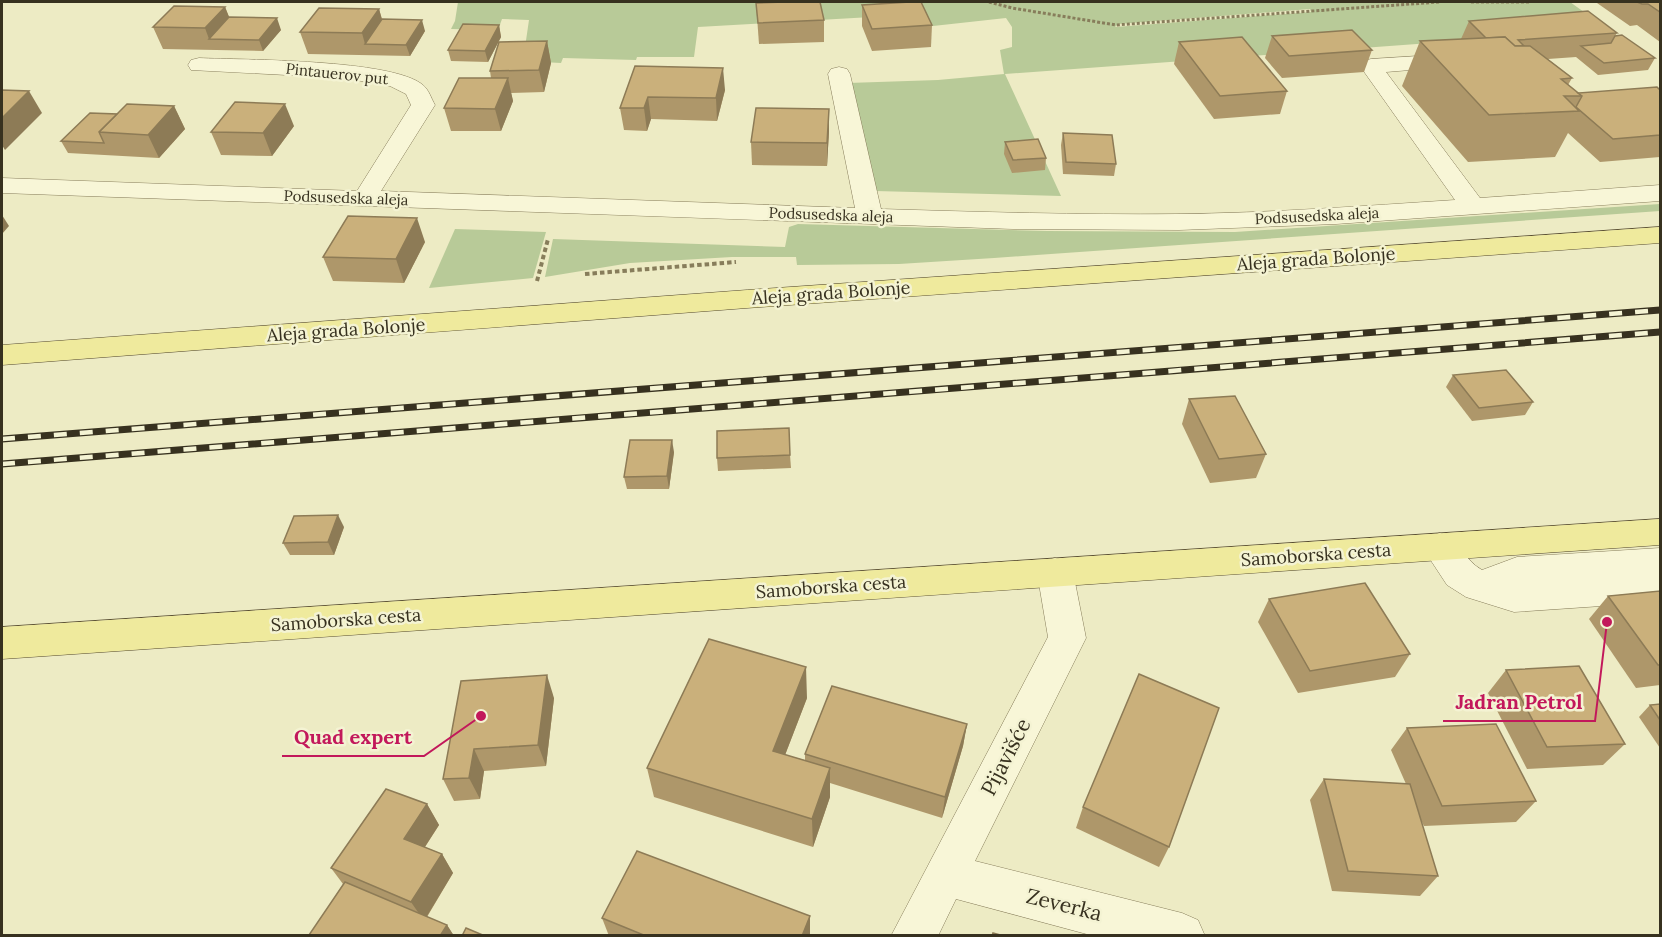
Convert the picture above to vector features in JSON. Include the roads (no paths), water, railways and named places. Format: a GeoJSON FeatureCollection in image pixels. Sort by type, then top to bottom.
{"type":"FeatureCollection","features":[{"type":"Feature","properties":{"kind":"main road","name":"Aleja grada Bolonje"},"geometry":{"type":"LineString","coordinates":[[2,355],[759,298],[1660,235]]}},
{"type":"Feature","properties":{"kind":"main road","name":"Samoborska cesta"},"geometry":{"type":"LineString","coordinates":[[2,643],[1660,532]]}},
{"type":"Feature","properties":{"kind":"street"},"geometry":{"type":"LineString","coordinates":[[1451,61],[1371,66],[1473,207]]}},
{"type":"Feature","properties":{"kind":"street","name":"Pintauerov put"},"geometry":{"type":"LineString","coordinates":[[200,65],[338,71],[399,81],[416,91],[423,105],[364,199]]}},
{"type":"Feature","properties":{"kind":"street"},"geometry":{"type":"LineString","coordinates":[[839,74],[870,216]]}},
{"type":"Feature","properties":{"kind":"street","name":"Podsusedska aleja"},"geometry":{"type":"LineString","coordinates":[[2,186],[1013,221],[1179,222],[1335,216],[1660,193]]}},
{"type":"Feature","properties":{"kind":"street"},"geometry":{"type":"LineString","coordinates":[[1440,547],[1460,575],[1479,587],[1514,597],[1660,588]]}},
{"type":"Feature","properties":{"kind":"street"},"geometry":{"type":"LineString","coordinates":[[1479,587],[1517,571],[1660,562]]}},
{"type":"Feature","properties":{"kind":"street","name":"Pijavišće"},"geometry":{"type":"LineString","coordinates":[[914,936],[1067,638],[1055,572]]}},
{"type":"Feature","properties":{"kind":"street","name":"Zeverka"},"geometry":{"type":"LineString","coordinates":[[946,874],[1182,936]]}},
{"type":"Feature","properties":{"kind":"railway"},"geometry":{"type":"LineString","coordinates":[[2,439],[1660,310]]}},
{"type":"Feature","properties":{"kind":"railway"},"geometry":{"type":"LineString","coordinates":[[2,464],[1660,332]]}},
{"type":"Feature","properties":{"kind":"place","name":"Jadran Petrol"},"geometry":{"type":"Point","coordinates":[1607,622]}},
{"type":"Feature","properties":{"kind":"place","name":"Quad expert"},"geometry":{"type":"Point","coordinates":[481,716]}}]}
